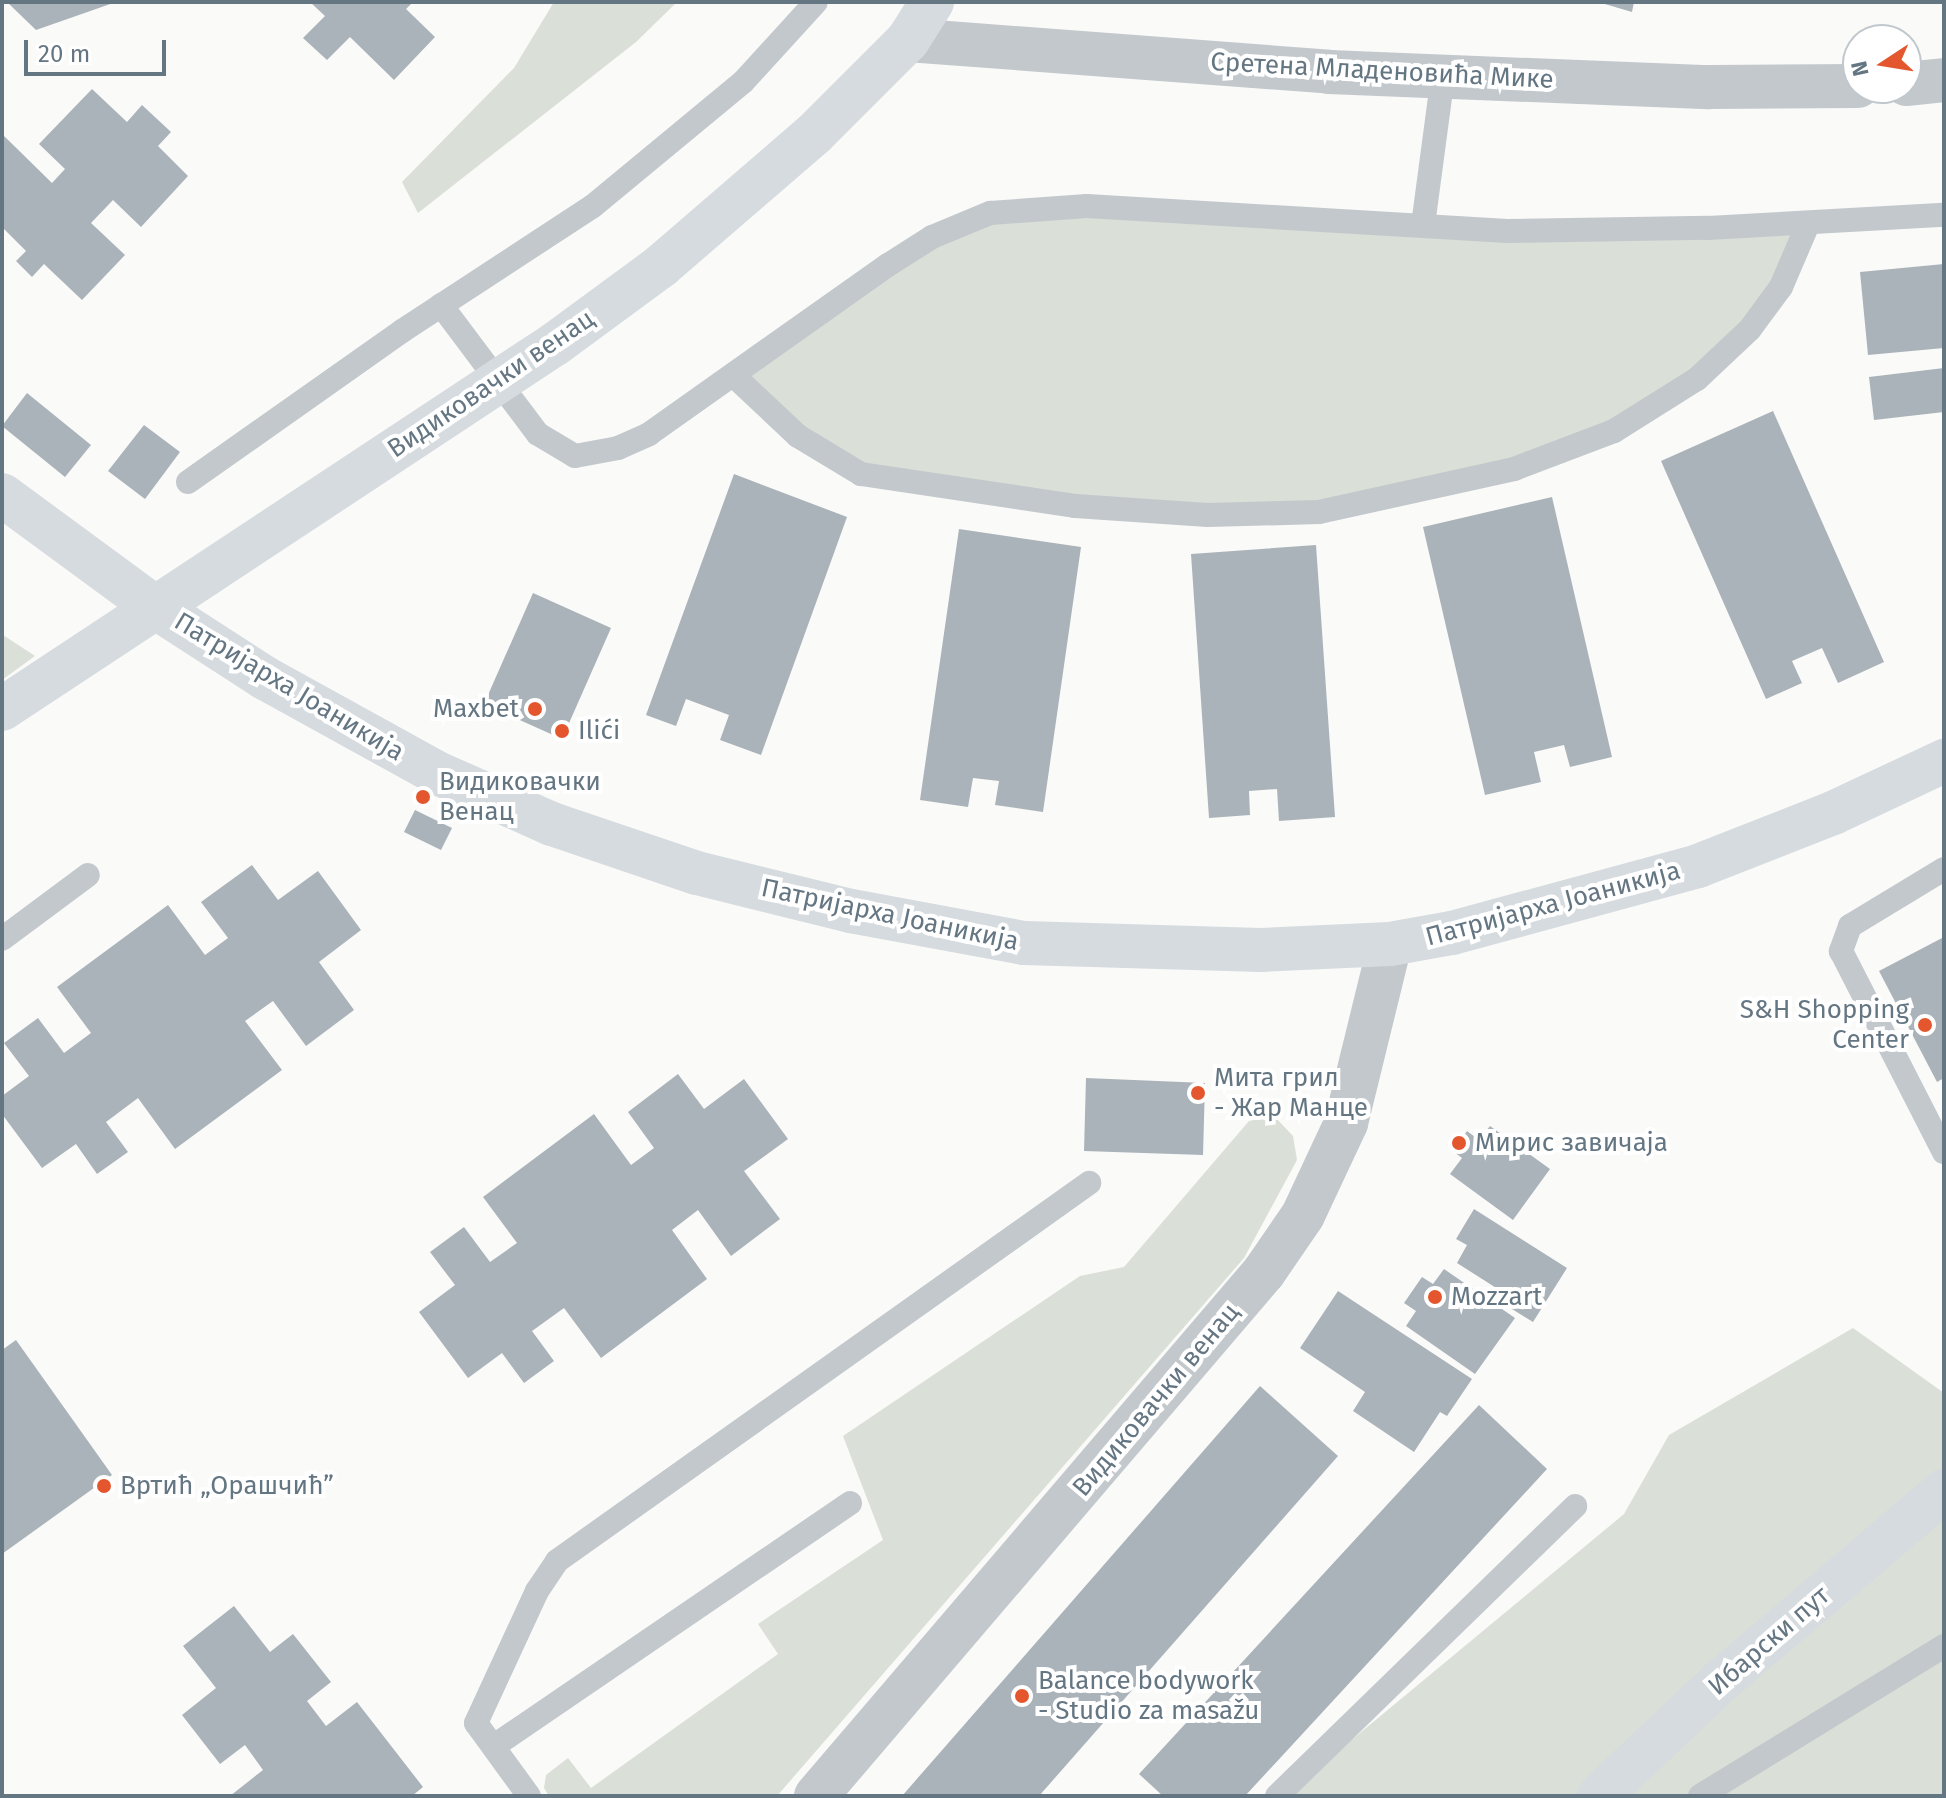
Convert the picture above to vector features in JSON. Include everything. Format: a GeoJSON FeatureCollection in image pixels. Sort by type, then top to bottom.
{"type":"FeatureCollection","features":[{"type":"Feature","properties":{"kind":"main road","name":"Видиковачки венац"},"geometry":{"type":"LineString","coordinates":[[2,709],[152,605],[498,382],[650,274],[730,209],[908,40],[932,2]]}},
{"type":"Feature","properties":{"kind":"main road","name":"Патријарха Јоаникија"},"geometry":{"type":"LineString","coordinates":[[2,495],[152,605],[345,725],[435,772],[552,824],[697,873],[851,911],[1024,943],[1182,951],[1390,944],[1520,918],[1698,866],[1833,813],[1944,761]]}},
{"type":"Feature","properties":{"kind":"main road","name":"Ибарски пут"},"geometry":{"type":"LineString","coordinates":[[1599,1796],[1722,1680],[1944,1491]]}},
{"type":"Feature","properties":{"kind":"street","name":"Сретена Младеновића Мике"},"geometry":{"type":"LineString","coordinates":[[908,40],[1443,76],[1709,87],[1842,86]]}},
{"type":"Feature","properties":{"kind":"street"},"geometry":{"type":"LineString","coordinates":[[1922,82],[1944,80]]}},
{"type":"Feature","properties":{"kind":"street","name":"Видиковачки венац"},"geometry":{"type":"LineString","coordinates":[[816,1796],[1264,1272],[1303,1215],[1346,1123],[1390,944]]}},
{"type":"Feature","properties":{"kind":"lane"},"geometry":{"type":"LineString","coordinates":[[188,482],[441,305],[593,206],[743,82],[816,2]]}},
{"type":"Feature","properties":{"kind":"lane"},"geometry":{"type":"LineString","coordinates":[[1423,225],[1443,76]]}},
{"type":"Feature","properties":{"kind":"lane"},"geometry":{"type":"LineString","coordinates":[[441,305],[538,434],[575,456],[618,448],[649,434],[888,265],[932,237],[990,213],[1087,206],[1507,231],[1808,224],[1944,215]]}},
{"type":"Feature","properties":{"kind":"lane"},"geometry":{"type":"LineString","coordinates":[[733,375],[798,436],[861,474],[1075,506],[1208,515],[1319,512],[1514,469],[1614,431],[1697,379],[1750,329],[1781,287],[1808,224]]}},
{"type":"Feature","properties":{"kind":"lane"},"geometry":{"type":"LineString","coordinates":[[1944,869],[1850,926],[1841,951],[1944,1152]]}},
{"type":"Feature","properties":{"kind":"lane"},"geometry":{"type":"LineString","coordinates":[[2,939],[88,875]]}},
{"type":"Feature","properties":{"kind":"lane"},"geometry":{"type":"LineString","coordinates":[[529,1796],[476,1723],[537,1591],[557,1561],[1089,1183]]}},
{"type":"Feature","properties":{"kind":"lane"},"geometry":{"type":"LineString","coordinates":[[494,1746],[850,1503]]}},
{"type":"Feature","properties":{"kind":"lane"},"geometry":{"type":"LineString","coordinates":[[1277,1796],[1575,1506]]}},
{"type":"Feature","properties":{"kind":"lane"},"geometry":{"type":"LineString","coordinates":[[1700,1796],[1944,1646]]}},
{"type":"Feature","properties":{"kind":"shaded area"},"geometry":{"type":"Polygon","coordinates":[[[554,2],[677,2],[636,42],[418,213],[402,182],[514,68],[554,2]]]}},
{"type":"Feature","properties":{"kind":"shaded area"},"geometry":{"type":"Polygon","coordinates":[[[990,213],[1507,231],[1808,224],[1750,329],[1614,431],[1431,491],[1208,515],[861,474],[733,375],[990,213]]]}},
{"type":"Feature","properties":{"kind":"shaded area"},"geometry":{"type":"Polygon","coordinates":[[[2,635],[35,656],[2,680],[2,635]]]}},
{"type":"Feature","properties":{"kind":"shaded area"},"geometry":{"type":"Polygon","coordinates":[[[1274,1116],[1293,1136],[1297,1160],[1244,1258],[777,1796],[549,1796],[544,1788],[546,1775],[568,1758],[591,1788],[778,1654],[758,1624],[883,1540],[843,1436],[1080,1276],[1124,1267],[1249,1121],[1274,1116]]]}},
{"type":"Feature","properties":{"kind":"shaded area"},"geometry":{"type":"Polygon","coordinates":[[[1853,1328],[1944,1393],[1944,1796],[1284,1796],[1624,1514],[1669,1435],[1853,1328]]]}},
{"type":"Feature","properties":{"kind":"building"},"geometry":{"type":"Polygon","coordinates":[[[7,2],[116,2],[36,30],[7,2]]]}},
{"type":"Feature","properties":{"kind":"building"},"geometry":{"type":"Polygon","coordinates":[[[310,2],[413,2],[406,9],[435,37],[394,80],[350,37],[327,60],[303,38],[325,16],[310,2]]]}},
{"type":"Feature","properties":{"kind":"building"},"geometry":{"type":"Polygon","coordinates":[[[1598,2],[1634,2],[1632,12],[1598,2]]]}},
{"type":"Feature","properties":{"kind":"building"},"geometry":{"type":"Polygon","coordinates":[[[92,89],[127,122],[142,105],[171,132],[158,146],[188,176],[141,227],[113,200],[91,223],[125,255],[82,300],[44,264],[32,277],[16,261],[26,251],[2,227],[2,134],[52,183],[65,169],[39,144],[92,89]]]}},
{"type":"Feature","properties":{"kind":"building"},"geometry":{"type":"Polygon","coordinates":[[[1944,264],[1944,348],[1868,355],[1860,272],[1944,264]]]}},
{"type":"Feature","properties":{"kind":"building"},"geometry":{"type":"Polygon","coordinates":[[[1944,368],[1944,412],[1874,420],[1869,377],[1944,368]]]}},
{"type":"Feature","properties":{"kind":"building"},"geometry":{"type":"Polygon","coordinates":[[[27,393],[91,445],[65,477],[2,426],[27,393]]]}},
{"type":"Feature","properties":{"kind":"building"},"geometry":{"type":"Polygon","coordinates":[[[1773,411],[1884,662],[1838,683],[1822,648],[1792,661],[1802,683],[1766,699],[1661,461],[1773,411]]]}},
{"type":"Feature","properties":{"kind":"building"},"geometry":{"type":"Polygon","coordinates":[[[144,425],[180,452],[145,499],[108,471],[144,425]]]}},
{"type":"Feature","properties":{"kind":"building"},"geometry":{"type":"Polygon","coordinates":[[[734,474],[847,517],[761,755],[720,740],[729,715],[686,699],[676,726],[646,715],[734,474]]]}},
{"type":"Feature","properties":{"kind":"building"},"geometry":{"type":"Polygon","coordinates":[[[1552,497],[1612,757],[1570,767],[1564,745],[1534,752],[1541,782],[1485,795],[1423,527],[1552,497]]]}},
{"type":"Feature","properties":{"kind":"building"},"geometry":{"type":"Polygon","coordinates":[[[959,529],[1081,547],[1043,812],[995,805],[999,781],[973,778],[968,807],[920,800],[959,529]]]}},
{"type":"Feature","properties":{"kind":"building"},"geometry":{"type":"Polygon","coordinates":[[[1316,545],[1335,817],[1279,821],[1277,789],[1249,791],[1250,815],[1209,818],[1191,554],[1316,545]]]}},
{"type":"Feature","properties":{"kind":"building"},"geometry":{"type":"Polygon","coordinates":[[[533,593],[611,628],[562,739],[484,704],[533,593]]]}},
{"type":"Feature","properties":{"kind":"building"},"geometry":{"type":"Polygon","coordinates":[[[415,810],[452,828],[441,850],[404,832],[415,810]]]}},
{"type":"Feature","properties":{"kind":"building"},"geometry":{"type":"Polygon","coordinates":[[[252,865],[278,900],[318,871],[361,930],[319,962],[354,1010],[306,1046],[273,1001],[245,1021],[282,1070],[175,1149],[138,1098],[106,1122],[128,1152],[97,1174],[76,1144],[42,1168],[2,1114],[2,1096],[29,1076],[4,1043],[38,1018],[64,1053],[91,1033],[57,987],[168,905],[205,955],[228,938],[201,902],[252,865]]]}},
{"type":"Feature","properties":{"kind":"building","name":"S&H Shopping Center"},"geometry":{"type":"Polygon","coordinates":[[[1944,937],[1944,1078],[1937,1082],[1879,971],[1944,937]]]}},
{"type":"Feature","properties":{"kind":"building"},"geometry":{"type":"Polygon","coordinates":[[[678,1074],[704,1109],[744,1079],[788,1139],[744,1171],[780,1219],[731,1256],[698,1210],[672,1230],[707,1279],[601,1358],[564,1308],[532,1331],[554,1361],[524,1383],[502,1353],[468,1378],[419,1312],[455,1285],[430,1252],[464,1227],[490,1262],[517,1243],[483,1197],[594,1114],[631,1165],[654,1148],[628,1112],[678,1074]]]}},
{"type":"Feature","properties":{"kind":"building"},"geometry":{"type":"Polygon","coordinates":[[[1086,1078],[1205,1083],[1203,1155],[1084,1151],[1086,1078]]]}},
{"type":"Feature","properties":{"kind":"building"},"geometry":{"type":"Polygon","coordinates":[[[1490,1126],[1550,1169],[1513,1220],[1450,1174],[1462,1158],[1453,1151],[1467,1131],[1479,1140],[1490,1126]]]}},
{"type":"Feature","properties":{"kind":"building"},"geometry":{"type":"Polygon","coordinates":[[[1474,1209],[1567,1268],[1533,1322],[1496,1299],[1501,1291],[1457,1263],[1467,1245],[1456,1239],[1474,1209]]]}},
{"type":"Feature","properties":{"kind":"building"},"geometry":{"type":"Polygon","coordinates":[[[1444,1269],[1515,1318],[1475,1374],[1406,1326],[1416,1311],[1404,1303],[1422,1277],[1433,1284],[1444,1269]]]}},
{"type":"Feature","properties":{"kind":"building"},"geometry":{"type":"Polygon","coordinates":[[[1338,1291],[1472,1379],[1447,1416],[1440,1412],[1414,1452],[1353,1411],[1365,1392],[1300,1348],[1338,1291]]]}},
{"type":"Feature","properties":{"kind":"building"},"geometry":{"type":"Polygon","coordinates":[[[16,1340],[112,1475],[2,1554],[2,1350],[16,1340]]]}},
{"type":"Feature","properties":{"kind":"building"},"geometry":{"type":"Polygon","coordinates":[[[1260,1386],[1338,1456],[1039,1796],[902,1796],[1260,1386]]]}},
{"type":"Feature","properties":{"kind":"building"},"geometry":{"type":"Polygon","coordinates":[[[1479,1405],[1547,1469],[1245,1796],[1163,1796],[1139,1774],[1479,1405]]]}},
{"type":"Feature","properties":{"kind":"building"},"geometry":{"type":"Polygon","coordinates":[[[234,1606],[270,1652],[293,1634],[331,1682],[307,1701],[326,1726],[357,1702],[423,1787],[412,1796],[230,1796],[263,1770],[245,1745],[220,1764],[182,1715],[216,1688],[183,1646],[234,1606]]]}},
{"type":"Feature","properties":{"kind":"place","name":"Maxbet"},"geometry":{"type":"Point","coordinates":[535,709]}},
{"type":"Feature","properties":{"kind":"place","name":"Ilići"},"geometry":{"type":"Point","coordinates":[562,731]}},
{"type":"Feature","properties":{"kind":"place","name":"Видиковачки Венац"},"geometry":{"type":"Point","coordinates":[423,797]}},
{"type":"Feature","properties":{"kind":"place","name":"S&H Shopping Center"},"geometry":{"type":"Point","coordinates":[1925,1025]}},
{"type":"Feature","properties":{"kind":"place","name":"Мита грил - Жар Манце"},"geometry":{"type":"Point","coordinates":[1198,1093]}},
{"type":"Feature","properties":{"kind":"place","name":"Мирис завичаја"},"geometry":{"type":"Point","coordinates":[1459,1143]}},
{"type":"Feature","properties":{"kind":"place","name":"Mozzart"},"geometry":{"type":"Point","coordinates":[1435,1297]}},
{"type":"Feature","properties":{"kind":"place","name":"Вртић „Орашчић”"},"geometry":{"type":"Point","coordinates":[104,1486]}},
{"type":"Feature","properties":{"kind":"place","name":"Balance bodywork - Studio za masažu"},"geometry":{"type":"Point","coordinates":[1022,1696]}}]}
